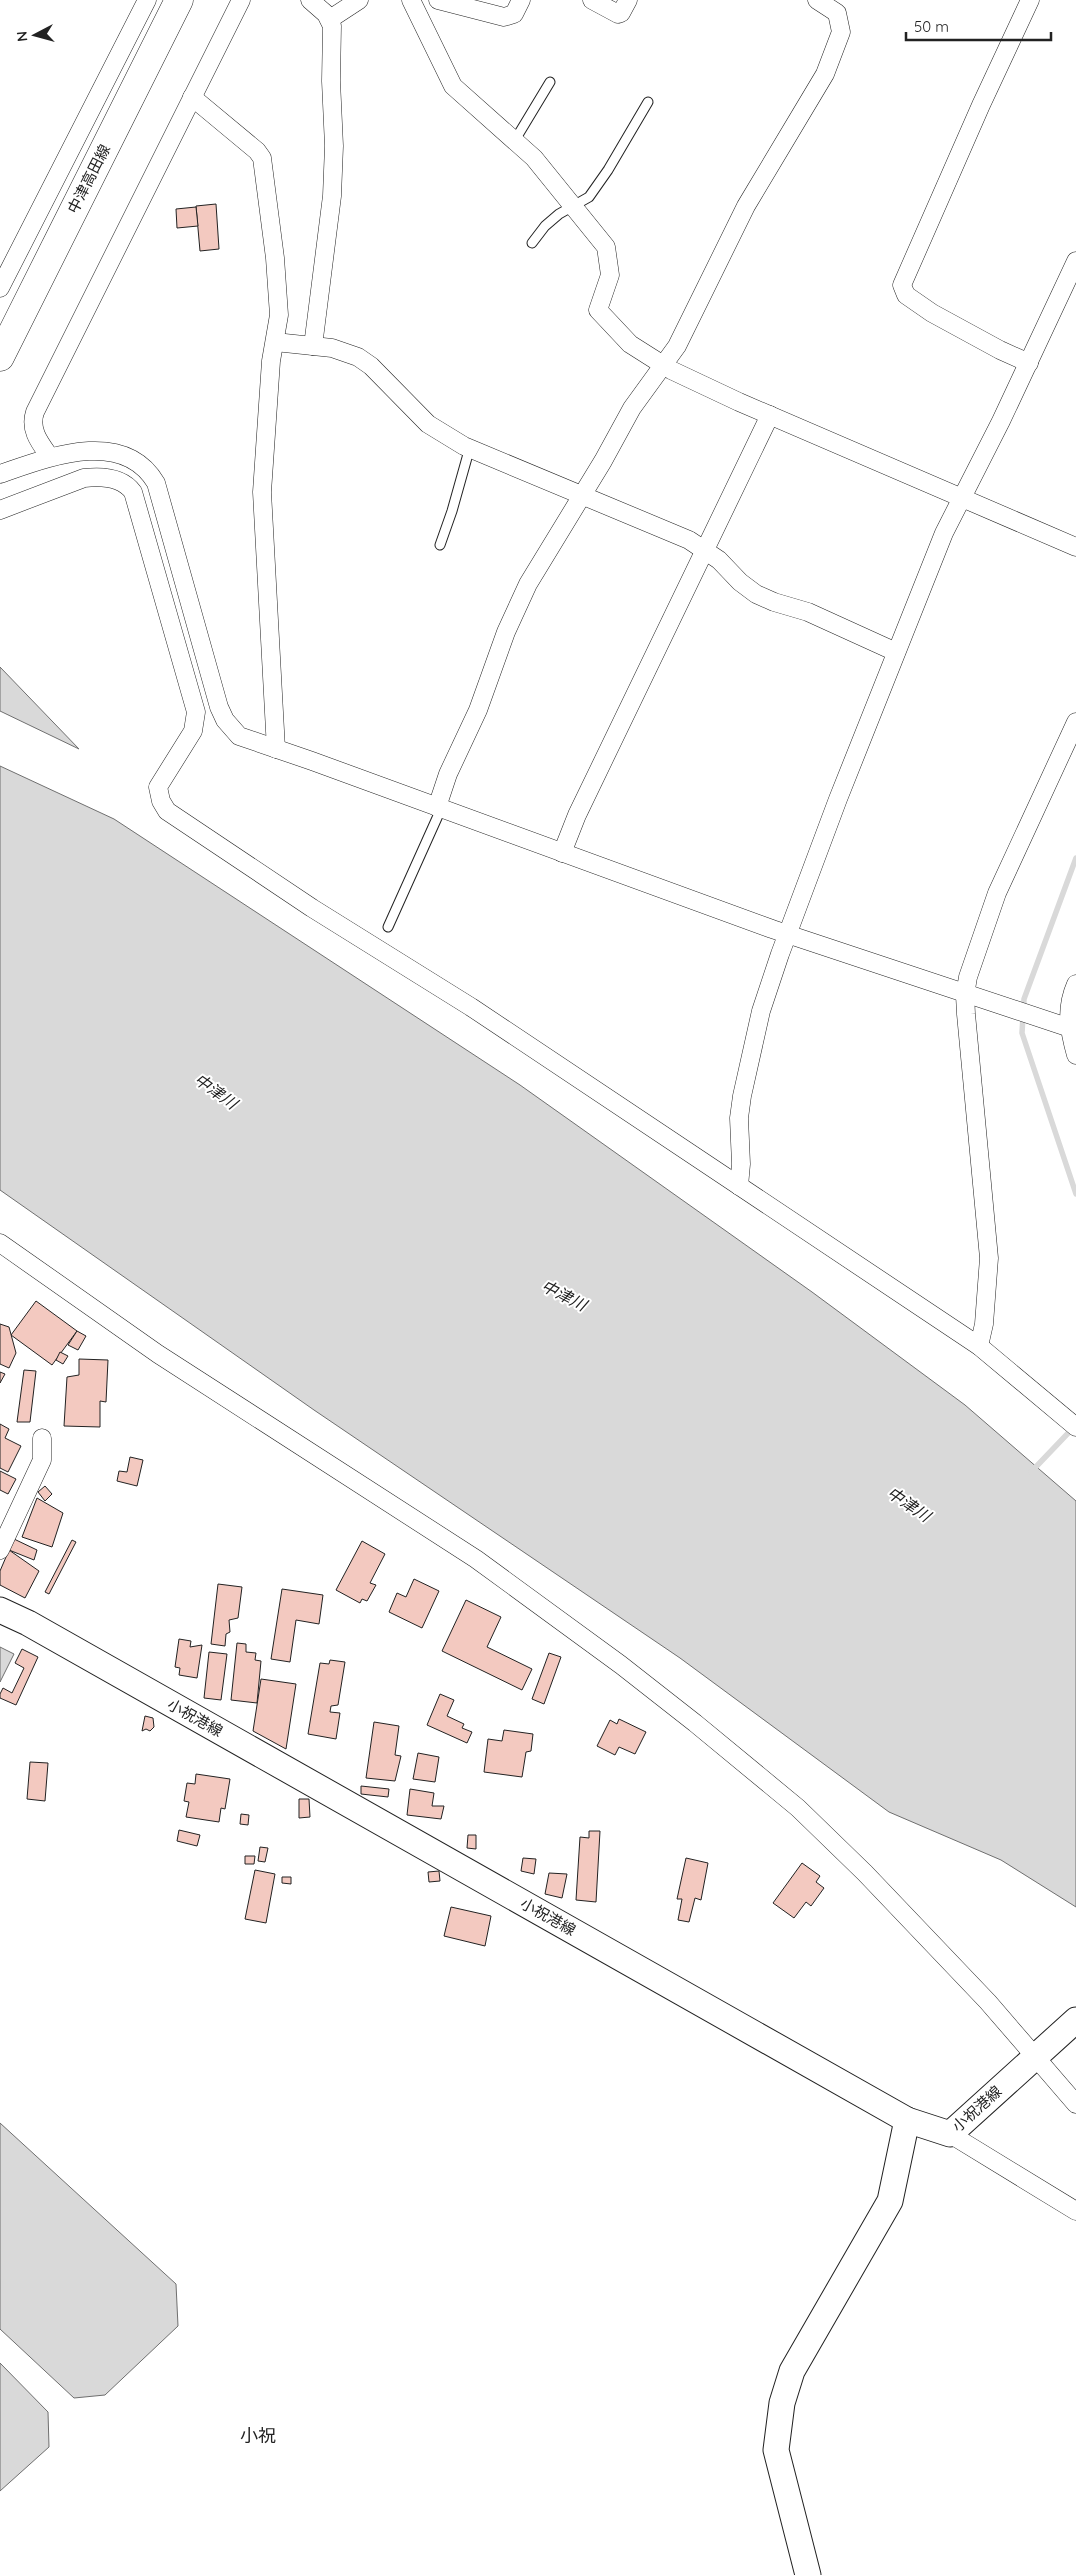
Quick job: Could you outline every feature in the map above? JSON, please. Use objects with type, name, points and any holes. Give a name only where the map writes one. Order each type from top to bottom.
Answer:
[{"type":"main road","name":"中津高田線","points":[[0,357],[179,0]]},
{"type":"main road","name":"小祝港線","points":[[0,1610],[37,1628],[907,2120],[950,2134],[1076,2020]]},
{"type":"main road","points":[[808,2575],[776,2450],[782,2403],[792,2372],[890,2201],[907,2120]]},
{"type":"street","points":[[0,288],[146,0]]},
{"type":"street","points":[[50,457],[34,432],[33,420],[35,412],[241,0]]},
{"type":"street","points":[[310,0],[330,19],[334,164],[313,346]]},
{"type":"street","points":[[330,19],[359,0]]},
{"type":"street","points":[[411,0],[453,86],[515,140],[545,170],[600,238],[609,256],[610,275],[598,310],[630,344],[664,366],[770,415],[1076,548]]},
{"type":"street","points":[[438,0],[504,17],[514,14],[521,0]]},
{"type":"street","points":[[592,0],[618,14],[621,13],[628,0]]},
{"type":"street","points":[[439,808],[454,759],[490,682],[514,612],[541,560],[582,496],[632,408],[664,366],[692,318],[746,206],[825,74],[842,29],[837,13],[817,0]]},
{"type":"street","points":[[1028,363],[932,313],[906,295],[902,285],[985,96],[1030,0]]},
{"type":"street","points":[[192,97],[257,151],[262,158],[276,258],[278,324],[271,361],[262,492],[276,749]]},
{"type":"street","points":[[739,1186],[741,1164],[739,1118],[742,1096],[761,1011],[787,934],[838,799],[944,533],[963,498],[1076,261]]},
{"type":"street","points":[[275,342],[342,350],[358,357],[371,366],[428,424],[470,447],[688,540],[705,550],[756,594],[774,602],[808,612],[896,652]]},
{"type":"street","points":[[562,853],[577,815],[770,415]]},
{"type":"street","points":[[0,474],[50,457],[91,451],[114,452],[134,461],[152,475],[156,482],[225,720],[232,731],[245,740],[276,749],[787,934],[1073,1028]]},
{"type":"street","points":[[0,510],[72,481],[89,477],[113,479],[129,486],[133,492],[196,712],[193,731],[158,787],[161,801],[167,811],[312,908],[471,1007],[979,1346],[1076,1427]]},
{"type":"street","points":[[979,1346],[984,1324],[989,1258],[966,1014],[966,992],[997,893],[1076,722]]},
{"type":"street","points":[[1076,984],[1070,998],[1068,1011],[1073,1028],[1076,1055]]},
{"type":"street","points":[[0,1243],[158,1354],[476,1559],[621,1665],[680,1711],[798,1808],[852,1859],[982,1996],[1040,2052],[1076,2104]]},
{"type":"street","points":[[0,1550],[42,1460],[42,1438]]},
{"type":"street","points":[[950,2134],[1076,2211]]},
{"type":"lane","points":[[515,140],[550,82]]},
{"type":"lane","points":[[532,243],[552,220],[589,197],[648,102]]},
{"type":"lane","points":[[440,545],[470,447]]},
{"type":"lane","points":[[388,927],[439,808]]},
{"type":"water","points":[[0,667],[79,749],[0,711]]},
{"type":"water","name":"中津川","points":[[0,766],[114,819],[520,1085],[812,1292],[965,1405],[1076,1501],[1076,1907],[1001,1860],[889,1812],[680,1658],[314,1410],[0,1190]]},
{"type":"water","points":[[0,1647],[14,1654],[0,1682]]},
{"type":"water","points":[[0,2123],[176,2284],[178,2326],[105,2395],[74,2398],[0,2329]]},
{"type":"water","points":[[0,2363],[48,2412],[49,2447],[0,2491]]},
{"type":"building","points":[[216,204],[219,249],[200,251],[196,206]]},
{"type":"building","points":[[196,207],[198,226],[177,228],[176,209]]},
{"type":"building","points":[[36,1301],[77,1331],[52,1365],[11,1335]]},
{"type":"building","points":[[0,1324],[9,1327],[16,1353],[9,1368],[0,1364]]},
{"type":"building","points":[[77,1331],[86,1336],[78,1350],[68,1345]]},
{"type":"building","points":[[60,1352],[68,1356],[63,1364],[56,1360]]},
{"type":"building","points":[[79,1359],[108,1360],[106,1402],[100,1401],[100,1427],[64,1426],[67,1377],[79,1375]]},
{"type":"building","points":[[24,1370],[36,1371],[30,1422],[17,1422]]},
{"type":"building","points":[[0,1372],[5,1374],[0,1383]]},
{"type":"building","points":[[0,1424],[9,1429],[5,1438],[21,1446],[8,1472],[0,1468]]},
{"type":"building","points":[[130,1457],[143,1460],[137,1486],[117,1481],[119,1471],[127,1472]]},
{"type":"building","points":[[0,1471],[16,1479],[8,1494],[0,1490]]},
{"type":"building","points":[[45,1486],[52,1494],[45,1501],[38,1492]]},
{"type":"building","points":[[37,1498],[63,1513],[52,1547],[22,1537]]},
{"type":"building","points":[[14,1539],[37,1550],[34,1560],[9,1550]]},
{"type":"building","points":[[72,1540],[76,1542],[49,1594],[45,1592]]},
{"type":"building","points":[[362,1541],[385,1554],[370,1583],[376,1585],[367,1601],[362,1599],[360,1603],[336,1590]]},
{"type":"building","points":[[9,1550],[39,1571],[25,1598],[0,1585],[0,1571]]},
{"type":"building","points":[[414,1579],[439,1591],[422,1628],[389,1612],[397,1593],[406,1597]]},
{"type":"building","points":[[218,1584],[242,1587],[238,1618],[229,1620],[230,1632],[226,1634],[225,1646],[211,1644]]},
{"type":"building","points":[[282,1589],[323,1595],[319,1624],[296,1620],[290,1662],[271,1659]]},
{"type":"building","points":[[466,1600],[501,1617],[487,1647],[532,1669],[522,1690],[442,1651]]},
{"type":"building","points":[[179,1639],[191,1641],[190,1647],[202,1645],[197,1678],[179,1675],[180,1668],[175,1667]]},
{"type":"building","points":[[237,1643],[246,1644],[246,1652],[256,1653],[255,1660],[261,1661],[257,1703],[231,1700]]},
{"type":"building","points":[[22,1649],[38,1657],[16,1705],[0,1698],[0,1694],[3,1688],[12,1693],[24,1668],[15,1663]]},
{"type":"building","points":[[209,1652],[227,1654],[221,1700],[204,1698]]},
{"type":"building","points":[[549,1653],[561,1657],[544,1704],[532,1699]]},
{"type":"building","points":[[330,1660],[345,1662],[338,1705],[331,1706],[330,1712],[340,1713],[336,1739],[308,1734],[320,1663],[329,1664]]},
{"type":"building","points":[[261,1679],[296,1684],[286,1749],[253,1731]]},
{"type":"building","points":[[440,1694],[454,1700],[447,1716],[464,1724],[462,1728],[472,1732],[467,1743],[427,1725]]},
{"type":"building","points":[[145,1716],[153,1718],[154,1727],[150,1731],[146,1729],[142,1731]]},
{"type":"building","points":[[619,1719],[646,1732],[635,1754],[619,1747],[615,1755],[597,1746],[610,1720],[617,1724]]},
{"type":"building","points":[[374,1722],[399,1726],[395,1755],[401,1756],[395,1781],[366,1778]]},
{"type":"building","points":[[504,1730],[533,1734],[531,1751],[526,1752],[522,1777],[484,1772],[488,1739],[502,1741]]},
{"type":"building","points":[[418,1753],[439,1757],[435,1782],[413,1779]]},
{"type":"building","points":[[30,1762],[48,1763],[45,1801],[27,1799]]},
{"type":"building","points":[[196,1774],[230,1779],[225,1809],[221,1808],[219,1822],[186,1817],[189,1802],[184,1801],[187,1783],[195,1784]]},
{"type":"building","points":[[361,1786],[389,1789],[388,1797],[361,1794]]},
{"type":"building","points":[[410,1789],[434,1793],[432,1806],[444,1806],[441,1819],[407,1815]]},
{"type":"building","points":[[299,1799],[309,1799],[310,1817],[299,1818]]},
{"type":"building","points":[[241,1814],[249,1815],[248,1825],[240,1824]]},
{"type":"building","points":[[179,1830],[200,1835],[197,1846],[177,1841]]},
{"type":"building","points":[[589,1831],[600,1831],[596,1902],[576,1900],[580,1837],[589,1838]]},
{"type":"building","points":[[468,1835],[476,1835],[476,1849],[467,1848]]},
{"type":"building","points":[[260,1847],[268,1848],[265,1862],[258,1861]]},
{"type":"building","points":[[245,1856],[255,1856],[254,1864],[245,1864]]},
{"type":"building","points":[[523,1858],[536,1859],[534,1874],[521,1871]]},
{"type":"building","points":[[686,1858],[708,1863],[701,1900],[695,1898],[689,1922],[678,1920],[682,1899],[677,1899]]},
{"type":"building","points":[[802,1863],[820,1876],[816,1882],[824,1888],[811,1906],[806,1902],[794,1918],[773,1903]]},
{"type":"building","points":[[255,1870],[275,1874],[266,1923],[245,1919]]},
{"type":"building","points":[[439,1871],[440,1881],[429,1882],[428,1872]]},
{"type":"building","points":[[549,1873],[567,1874],[562,1898],[545,1894]]},
{"type":"building","points":[[282,1877],[291,1877],[291,1884],[282,1883]]},
{"type":"building","points":[[451,1907],[491,1916],[485,1946],[444,1936]]},
{"type":"waterway","points":[[1076,858],[1024,999],[1022,1033],[1076,1194]]},
{"type":"waterway","points":[[1031,1472],[1073,1428]]},
{"type":"district","name":"小祝","points":[[258,2436]]}]
